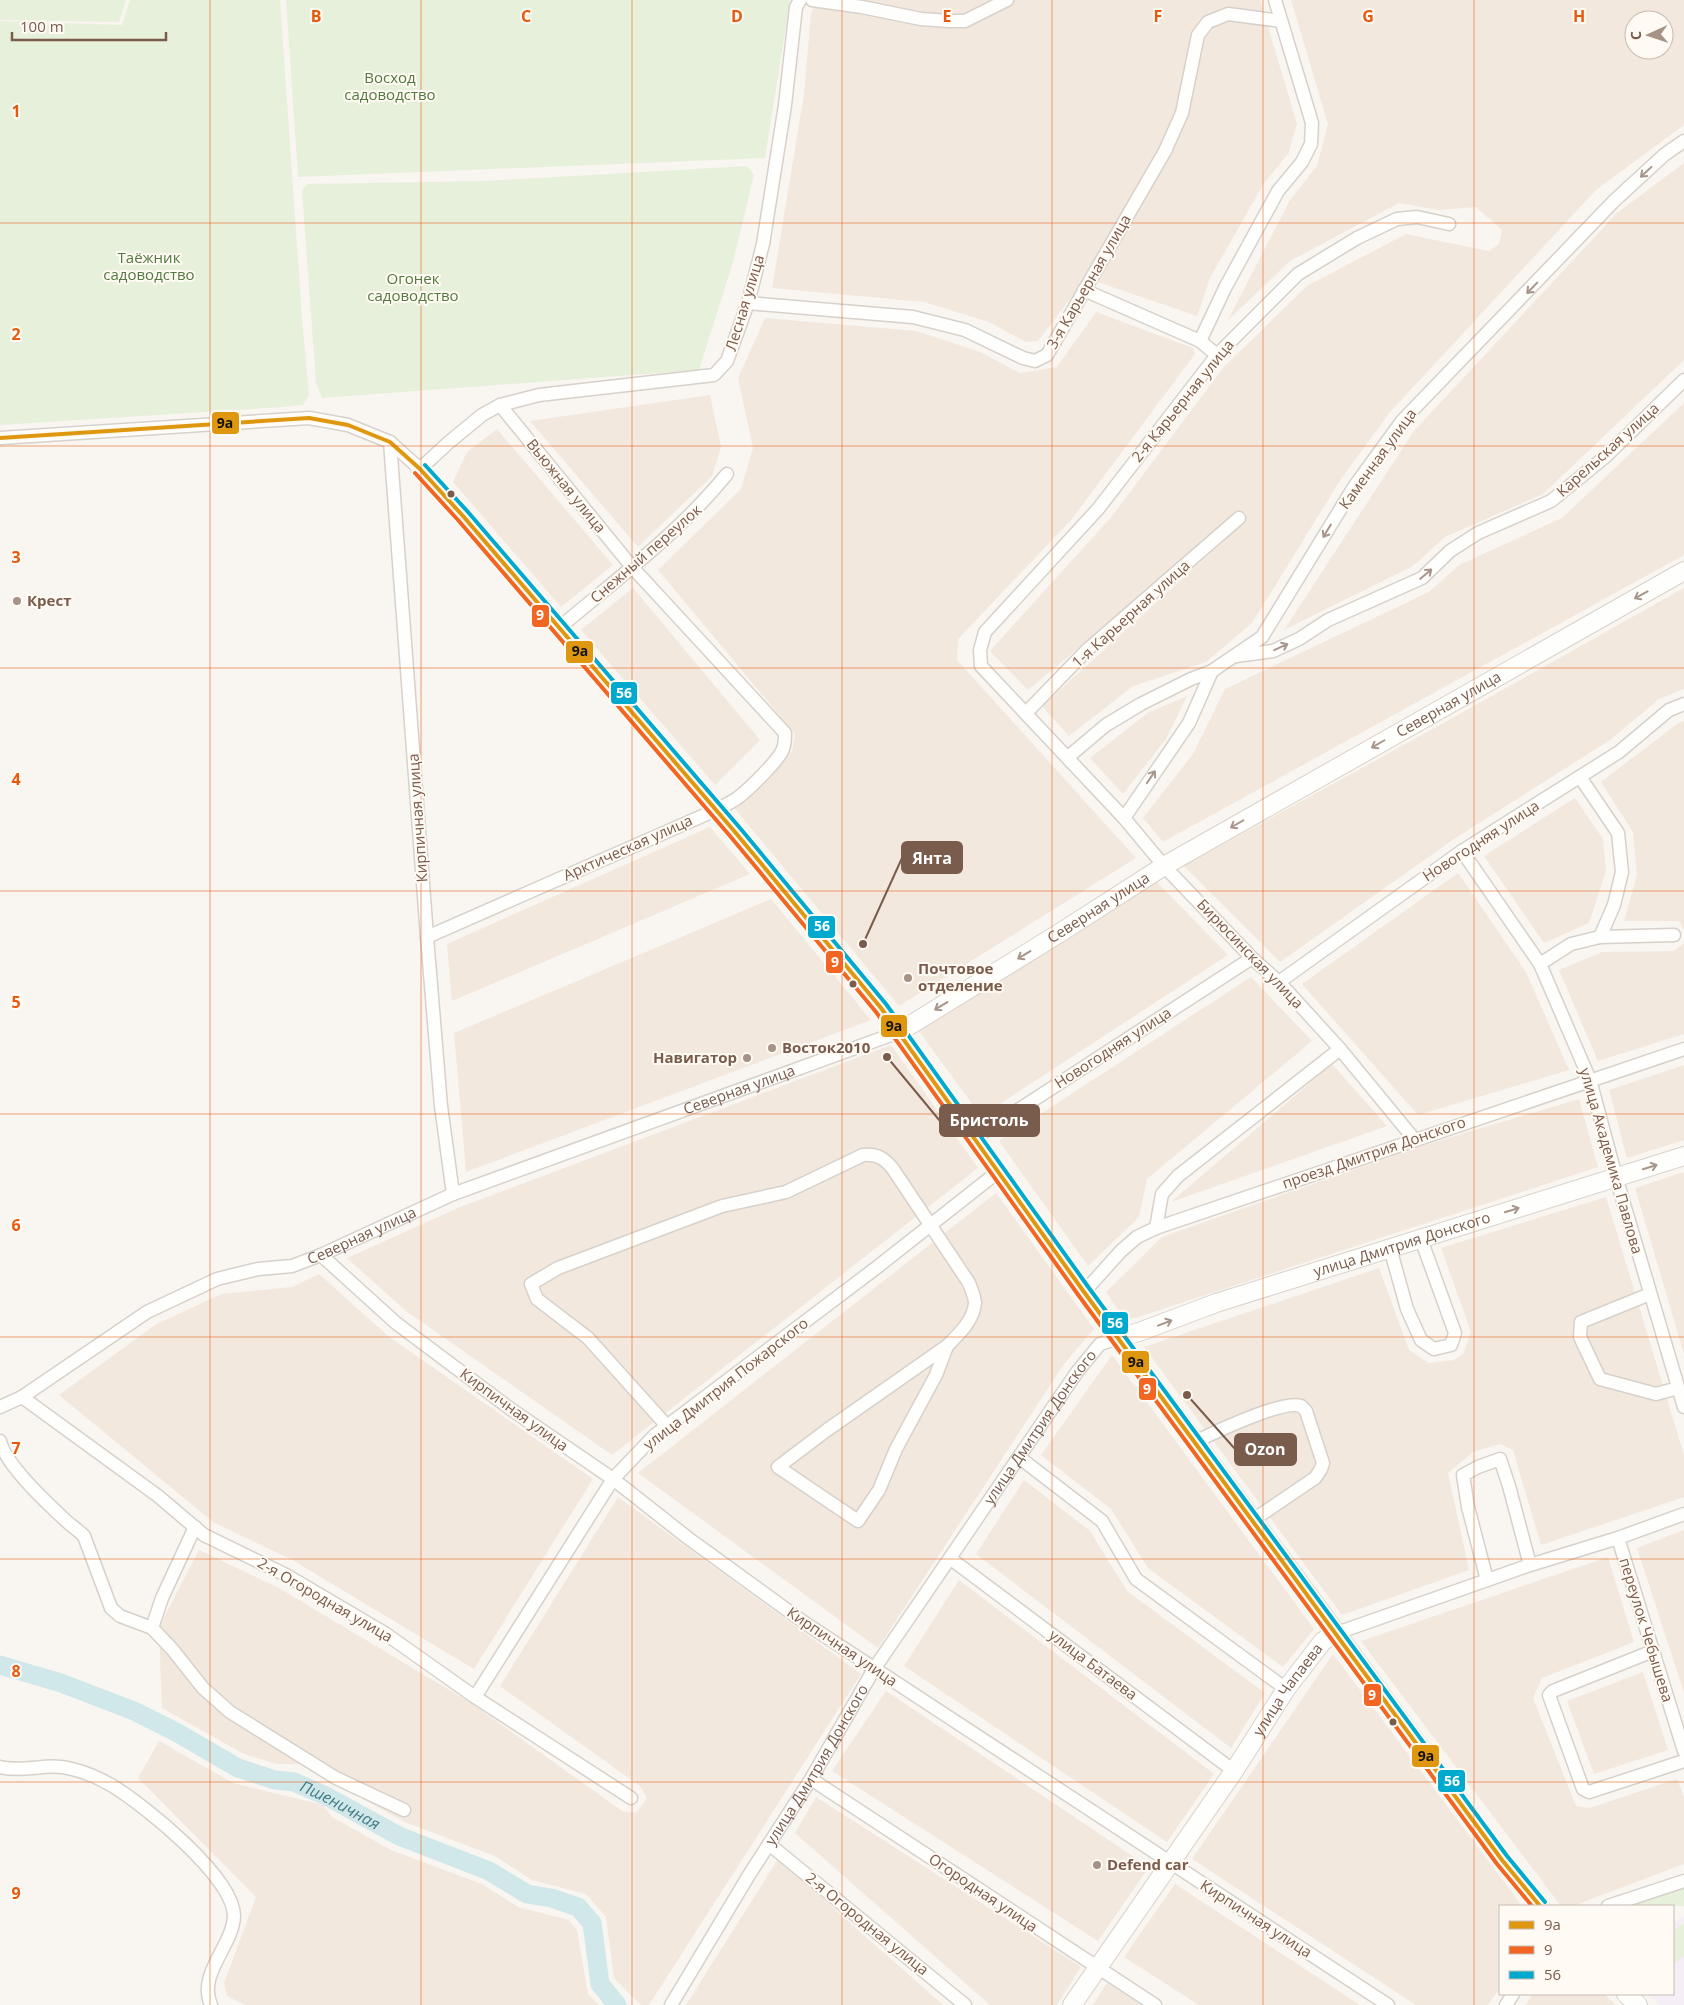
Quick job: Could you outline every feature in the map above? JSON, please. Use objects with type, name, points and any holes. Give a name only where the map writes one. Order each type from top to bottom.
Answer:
[{"type":"main road","points":[[420,469],[716,810],[881,1008],[1084,1292],[1502,1860],[1539,1905]]},
{"type":"main road","name":"Северная улица","points":[[899,1032],[1164,866],[1684,571]]},
{"type":"main road","name":"улица Дмитрия Донского","points":[[1118,1338],[1216,1303],[1684,1156]]},
{"type":"main road","name":"улица Чапаева","points":[[1072,2005],[1234,1771],[1286,1689],[1323,1641],[1336,1633]]},
{"type":"main road","points":[[1627,1995],[1638,2005]]},
{"type":"street","name":"Лесная улица","points":[[420,469],[448,443],[482,416],[500,405],[539,395],[714,375],[727,361],[748,303],[763,244],[785,105],[796,8],[800,0]]},
{"type":"street","points":[[812,0],[862,7],[921,20],[949,21],[965,20],[1007,0]]},
{"type":"street","name":"2-я Карьерная улица","points":[[1200,341],[1225,288],[1278,191],[1302,162],[1311,144],[1312,123],[1275,0]]},
{"type":"street","name":"3-я Карьерная улица","points":[[748,303],[912,317],[964,330],[1023,358],[1034,361],[1047,355],[1165,151],[1182,113],[1198,35],[1208,22],[1228,14],[1281,21]]},
{"type":"street","name":"Каменная улица","points":[[1068,757],[1106,725],[1191,678],[1212,671],[1262,637],[1354,486],[1402,421],[1614,202],[1664,155],[1684,141]]},
{"type":"street","name":"2-я Карьерная улица","points":[[981,666],[980,650],[985,632],[1098,509],[1218,355],[1298,274],[1357,238],[1397,219],[1417,217],[1449,224]]},
{"type":"street","points":[[1084,290],[1200,341],[1218,355]]},
{"type":"street","name":"Карельская улица","points":[[1234,656],[1273,651],[1299,639],[1328,620],[1422,578],[1450,551],[1478,533],[1551,501],[1605,457],[1684,380]]},
{"type":"street","name":"Вьюжная улица","points":[[500,405],[632,567]]},
{"type":"street","points":[[0,438],[309,418],[348,425],[390,442],[420,469]]},
{"type":"street","name":"Кирпичная улица","points":[[390,442],[441,1106],[453,1194]]},
{"type":"street","name":"Снежный переулок","points":[[559,628],[662,543],[703,504],[727,474]]},
{"type":"street","name":"1-я Карьерная улица","points":[[1026,713],[1087,650],[1239,518]]},
{"type":"street","name":"Арктическая улица","points":[[427,936],[716,810],[738,797],[783,750],[785,733],[647,580],[632,567]]},
{"type":"street","name":"Бирюсинская улица","points":[[981,666],[1124,818],[1164,866],[1252,958],[1279,982],[1340,1049],[1414,1139]]},
{"type":"street","points":[[1124,818],[1189,723],[1212,671]]},
{"type":"street","name":"Новогодняя улица","points":[[1279,982],[1462,851],[1619,752],[1669,710],[1684,704]]},
{"type":"street","points":[[1580,777],[1618,834],[1622,872],[1614,905],[1600,937]]},
{"type":"street","name":"улица Академика Павлова","points":[[1462,851],[1540,964],[1590,1080],[1616,1177],[1684,1407]]},
{"type":"street","points":[[1540,964],[1571,944],[1600,937],[1674,935]]},
{"type":"street","name":"Новогодняя улица","points":[[975,1138],[1252,958]]},
{"type":"street","name":"Северная улица","points":[[0,1408],[22,1397],[147,1312],[217,1279],[258,1269],[292,1266],[321,1255],[453,1194],[899,1032]]},
{"type":"street","points":[[1156,1228],[1162,1194],[1178,1176],[1340,1049]]},
{"type":"street","name":"проезд Дмитрия Донского","points":[[1084,1292],[1121,1251],[1137,1237],[1156,1228],[1684,1049]]},
{"type":"street","points":[[667,1426],[588,1338],[537,1299],[531,1284],[558,1268],[722,1206],[786,1192],[863,1154],[873,1154],[883,1158],[893,1169],[969,1284],[975,1302],[972,1313],[961,1333],[947,1346],[827,1430],[778,1467],[858,1521],[879,1490],[896,1449],[936,1376],[947,1346]]},
{"type":"street","name":"улица Дмитрия Пожарского","points":[[475,1697],[613,1479],[655,1435],[876,1268],[999,1171]]},
{"type":"street","points":[[1390,1248],[1407,1309],[1421,1340],[1434,1349],[1451,1345],[1456,1333],[1421,1238]]},
{"type":"street","name":"Кирпичная улица","points":[[321,1255],[396,1324],[512,1410],[613,1479],[688,1538],[804,1623],[1388,2005]]},
{"type":"street","points":[[1650,1294],[1581,1322],[1580,1337],[1600,1379],[1656,1394],[1678,1388]]},
{"type":"street","name":"улица Дмитрия Донского","points":[[671,2005],[748,1875],[811,1779],[874,1669],[1077,1372],[1100,1344],[1118,1338]]},
{"type":"street","name":"2-я Огородная улица","points":[[22,1397],[158,1496],[204,1535],[286,1575],[386,1634],[475,1697],[631,1798]]},
{"type":"street","points":[[1195,1442],[1256,1414],[1294,1405],[1301,1406],[1306,1411],[1323,1463],[1322,1469],[1315,1478],[1253,1520]]},
{"type":"street","points":[[0,1441],[11,1464],[65,1520],[84,1536],[111,1608],[120,1616],[152,1628],[204,1688],[230,1712],[336,1778],[404,1810]]},
{"type":"street","points":[[1020,1458],[1102,1521],[1136,1579],[1286,1689]]},
{"type":"street","points":[[1487,1580],[1468,1507],[1463,1475],[1500,1459],[1530,1565]]},
{"type":"street","name":"улица Чапаева","points":[[1336,1633],[1530,1565],[1618,1538],[1684,1514]]},
{"type":"street","points":[[152,1628],[162,1598],[194,1527]]},
{"type":"street","name":"переулок Чебышева","points":[[1618,1538],[1684,1751]]},
{"type":"street","name":"улица Батаева","points":[[951,1559],[1234,1771]]},
{"type":"street","points":[[1653,1652],[1553,1691],[1549,1694],[1550,1698],[1583,1788],[1586,1791],[1589,1792],[1684,1761]]},
{"type":"street","points":[[0,1767],[58,1766],[90,1775],[112,1786],[154,1817],[201,1860],[223,1888],[231,1902],[234,1913],[233,1928],[208,1981],[208,1998],[211,2005]]},
{"type":"street","name":"Огородная улица","points":[[811,1779],[1155,2005]]},
{"type":"street","name":"2-я Огородная улица","points":[[769,1844],[965,2005]]},
{"type":"street","points":[[1611,1905],[1684,1881]]},
{"type":"shaded area","points":[[818,0],[1260,0],[1297,124],[1288,154],[1264,183],[1210,278],[1197,316],[1086,278],[1038,341],[1026,342],[989,322],[924,302],[772,288],[804,94],[811,13]]},
{"type":"shaded area","points":[[1291,0],[1684,0],[1684,125],[1596,190],[1390,412],[1341,479],[1252,623],[1206,662],[1133,686],[1069,736],[1042,706],[1244,523],[1246,513],[1241,512],[1028,690],[990,651],[1113,515],[1223,368],[1307,286],[1406,234],[1489,251],[1499,244],[1502,230],[1476,207],[1439,210],[1399,203],[1290,261],[1228,320],[1290,200],[1317,166],[1328,124]]},
{"type":"shaded area","points":[[1684,163],[1684,360],[1543,494],[1445,537],[1413,566],[1284,630],[1414,431],[1617,213]]},
{"type":"shaded area","points":[[1096,312],[1193,348],[1195,354],[1071,520],[958,639],[957,660],[1136,858],[899,1006],[735,809],[792,751],[795,734],[658,570],[741,489],[753,448],[738,378],[765,318],[916,331],[978,351],[1020,373],[1057,367]]},
{"type":"shaded area","points":[[710,395],[721,447],[712,476],[638,547],[530,421]]},
{"type":"shaded area","points":[[1684,403],[1684,555],[1163,842],[1143,818],[1193,754],[1225,689],[1429,592],[1459,565],[1562,518]]},
{"type":"shaded area","points":[[497,429],[613,565],[561,607],[453,482],[467,452]]},
{"type":"shaded area","points":[[633,588],[760,740],[715,785],[581,630]]},
{"type":"shaded area","points":[[1684,588],[1684,689],[1659,699],[1610,740],[1454,839],[1280,962],[1184,866],[1447,721]]},
{"type":"shaded area","points":[[1187,696],[1166,739],[1123,794],[1090,758],[1149,712]]},
{"type":"shaded area","points":[[1684,721],[1684,930],[1679,921],[1624,921],[1637,875],[1633,832],[1601,782],[1677,724]]},
{"type":"shaded area","points":[[1575,798],[1603,839],[1606,871],[1589,923],[1544,943],[1484,856]]},
{"type":"shaded area","points":[[710,827],[750,874],[452,1001],[447,944]]},
{"type":"shaded area","points":[[1458,873],[1526,972],[1569,1070],[1418,1115],[1302,984]]},
{"type":"shaded area","points":[[1157,882],[1228,955],[981,1116],[918,1030]]},
{"type":"shaded area","points":[[771,899],[871,1020],[466,1172],[454,1033]]},
{"type":"shaded area","points":[[1684,943],[1684,1034],[1598,1061],[1559,970],[1602,952],[1674,951]]},
{"type":"shaded area","points":[[1251,977],[1312,1041],[1147,1179],[1139,1217],[1088,1266],[999,1141]]},
{"type":"shaded area","points":[[891,1045],[978,1168],[612,1455],[406,1311],[347,1258],[458,1208]]},
{"type":"shaded area","points":[[1332,1064],[1387,1126],[1171,1202]]},
{"type":"shaded area","points":[[1684,1065],[1684,1140],[1627,1158],[1609,1090]]},
{"type":"shaded area","points":[[1579,1099],[1598,1167],[1135,1318],[1124,1319],[1106,1292],[1162,1237],[1418,1147]]},
{"type":"shaded area","points":[[1684,1172],[1684,1354],[1635,1188]]},
{"type":"shaded area","points":[[996,1193],[1094,1329],[1064,1364],[878,1648],[638,1473]]},
{"type":"shaded area","points":[[1606,1197],[1684,1455],[1684,1497],[1541,1545],[1513,1450],[1500,1444],[1473,1452],[1448,1473],[1469,1570],[1342,1615],[1144,1347],[1379,1268],[1409,1350],[1429,1363],[1454,1360],[1463,1354],[1471,1332],[1441,1248]]},
{"type":"shaded area","points":[[319,1274],[388,1336],[593,1479],[474,1669],[294,1561],[213,1522],[59,1395],[155,1325],[221,1294],[292,1287]]},
{"type":"shaded area","points":[[1112,1355],[1314,1629],[1283,1667],[1148,1568],[1111,1509],[1041,1455]]},
{"type":"shaded area","points":[[1024,1480],[1090,1531],[1127,1591],[1265,1693],[1231,1748],[976,1554]]},
{"type":"shaded area","points":[[618,1497],[861,1674],[649,2005],[641,2005],[614,1978],[606,1917],[586,1894],[532,1880],[495,1856],[405,1822],[352,1793],[341,1779],[302,1764],[277,1764],[244,1754],[162,1708],[159,1627],[199,1550],[279,1588],[471,1703],[622,1811],[636,1813],[647,1798],[640,1786],[500,1686]]},
{"type":"shaded area","points":[[1684,1530],[1684,1693],[1637,1548]]},
{"type":"shaded area","points":[[1608,1557],[1634,1642],[1542,1678],[1533,1698],[1576,1806],[1590,1808],[1677,1779],[1684,1797],[1684,1864],[1576,1905],[1560,1905],[1361,1641]]},
{"type":"shaded area","points":[[959,1580],[1214,1774],[1167,1842],[904,1666]]},
{"type":"shaded area","points":[[1333,1654],[1521,1905],[1499,1905],[1499,1989],[1488,2005],[1416,2005],[1192,1859]]},
{"type":"shaded area","points":[[1643,1672],[1668,1750],[1594,1774],[1567,1701]]},
{"type":"shaded area","points":[[886,1691],[1149,1867],[1098,1941],[832,1771]]},
{"type":"shaded area","points":[[159,1741],[233,1783],[323,1805],[332,1817],[391,1850],[482,1884],[518,1907],[569,1920],[577,1930],[588,1994],[599,2005],[245,2005],[227,1996],[224,1983],[256,1897],[138,1778]]},
{"type":"shaded area","points":[[816,1797],[1081,1967],[1057,2005],[990,2005],[795,1833]]},
{"type":"shaded area","points":[[778,1859],[943,2005],[686,2005]]},
{"type":"shaded area","points":[[1175,1884],[1360,2005],[1199,2005],[1124,1957]]},
{"type":"shaded area","points":[[1684,1916],[1684,2005],[1660,2005],[1650,1995],[1674,1995],[1674,1922]]},
{"type":"shaded area","points":[[1107,1983],[1141,2005],[1093,2005]]},
{"type":"shaded area","points":[[1532,1995],[1605,1995],[1616,2005],[1526,2005]]},
{"type":"green space","points":[[0,0],[126,0],[119,22],[0,20]]},
{"type":"green space","name":"Таёжник садоводство","points":[[130,0],[280,0],[309,395],[303,405],[283,407],[0,425],[0,21],[122,25]]},
{"type":"green space","name":"Восход садоводство","points":[[286,0],[790,0],[765,158],[298,177]]},
{"type":"green space","name":"Огонек садоводство","points":[[747,166],[754,175],[733,262],[699,370],[322,398],[316,383],[302,190],[308,184],[485,181]]},
{"type":"green space","points":[[1684,1889],[1684,1906],[1631,1905]]},
{"type":"green space","points":[[1684,1923],[1684,1956],[1674,1963],[1674,1930]]},
{"type":"waterway","name":"Пшеничная","points":[[0,1665],[61,1683],[134,1711],[176,1732],[238,1768],[275,1780],[294,1782],[326,1796],[399,1836],[489,1871],[527,1894],[551,1898],[578,1907],[592,1923],[600,1984],[617,2005]]},
{"type":"transit line","name":"9а","points":[[0,438],[309,418],[348,425],[390,442],[420,469],[463,516],[735,832],[881,1008],[1084,1292],[1502,1860],[1539,1905]]},
{"type":"transit line","name":"56","points":[[425,465],[468,512],[740,828],[886,1004],[1089,1288],[1507,1856],[1545,1902]]},
{"type":"transit line","name":"9","points":[[415,473],[458,520],[730,836],[876,1012],[1079,1296],[1497,1864],[1531,1905]]},
{"type":"place","name":"Крест","points":[[17,601]]},
{"type":"place","name":"Янта","points":[[863,944]]},
{"type":"place","name":"Почтовое отделение","points":[[908,978]]},
{"type":"place","name":"Восток2010","points":[[772,1048]]},
{"type":"place","name":"Бристоль","points":[[887,1057]]},
{"type":"place","name":"Навигатор","points":[[747,1058]]},
{"type":"place","name":"Ozon","points":[[1187,1395]]},
{"type":"place","name":"Defend car","points":[[1097,1865]]}]
